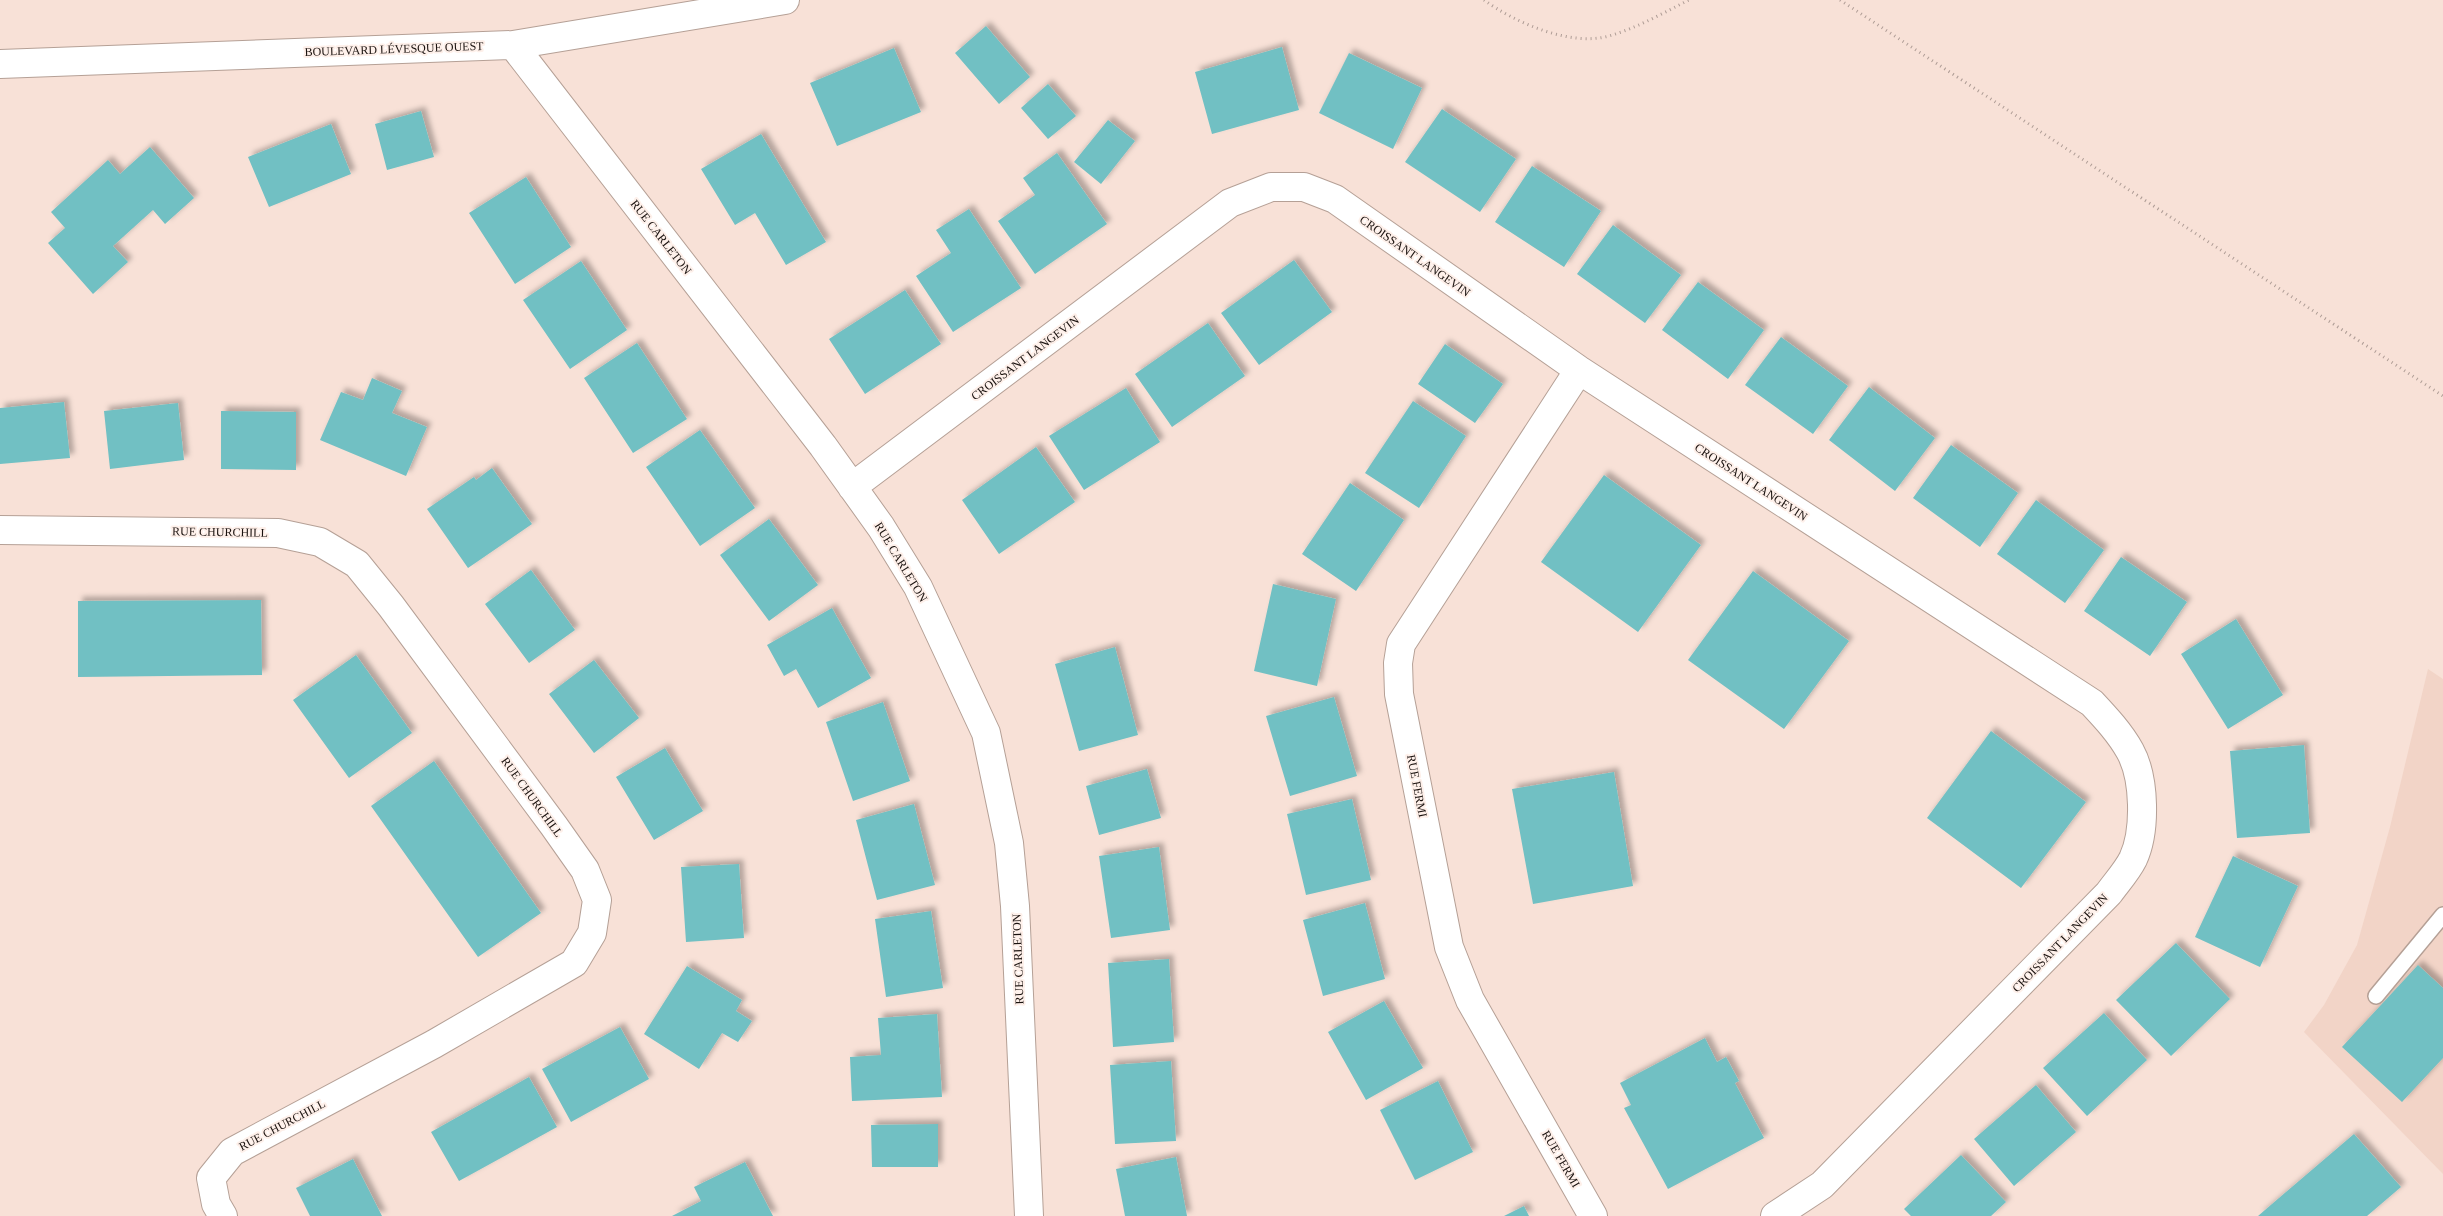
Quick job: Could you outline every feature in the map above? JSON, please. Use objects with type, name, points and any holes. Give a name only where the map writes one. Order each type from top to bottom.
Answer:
[{"type":"street","name":"BOULEVARD LÉVESQUE OUEST","points":[[0,64],[513,45],[785,0]]},
{"type":"street","name":"RUE CARLETON","points":[[513,45],[881,527],[918,587],[986,733],[1009,843],[1015,906],[1029,1216]]},
{"type":"street","name":"CROISSANT LANGEVIN","points":[[852,487],[1230,203],[1271,187],[1304,187],[1335,199],[1579,370],[2092,703],[2114,727],[2131,752],[2142,793],[2141,828],[2133,858],[2109,894],[1822,1185],[1775,1216]]},
{"type":"street","name":"RUE FERMI","points":[[1579,370],[1401,644],[1398,663],[1399,694],[1449,947],[1470,1000],[1593,1216]]},
{"type":"street","name":"RUE CHURCHILL","points":[[0,530],[278,533],[320,542],[357,564],[391,606],[554,826],[585,870],[598,900],[592,933],[574,963],[434,1044],[232,1152],[211,1178],[216,1204],[223,1216]]},
{"type":"lane","points":[[2376,996],[2443,915]]},
{"type":"path","points":[[1484,0],[1502,14],[1530,27],[1555,34],[1592,38],[1606,37],[1620,32],[1689,0]]},
{"type":"path","points":[[1840,0],[2443,396]]},
{"type":"shaded area","points":[[2428,669],[2443,679],[2443,1174],[2304,1032],[2324,1005],[2357,945],[2390,827]]},
{"type":"building","points":[[986,26],[1030,77],[999,104],[955,53]]},
{"type":"building","points":[[1282,47],[1299,110],[1212,134],[1195,72]]},
{"type":"building","points":[[894,48],[921,112],[837,146],[810,83]]},
{"type":"building","points":[[1349,53],[1422,88],[1393,149],[1319,113]]},
{"type":"building","points":[[1048,84],[1076,116],[1048,139],[1021,108]]},
{"type":"building","points":[[1442,109],[1516,159],[1480,212],[1405,162]]},
{"type":"building","points":[[421,111],[434,157],[387,170],[375,124]]},
{"type":"building","points":[[1108,120],[1135,141],[1101,184],[1074,162]]},
{"type":"building","points":[[331,124],[351,174],[269,207],[248,157]]},
{"type":"building","points":[[761,134],[826,242],[786,265],[755,213],[735,225],[701,169]]},
{"type":"building","points":[[150,147],[194,198],[165,224],[153,210],[113,246],[128,262],[93,294],[48,243],[65,228],[51,212],[108,160],[120,174]]},
{"type":"building","points":[[1057,153],[1107,224],[1035,274],[998,221],[1035,195],[1023,178]]},
{"type":"building","points":[[1532,166],[1601,211],[1564,267],[1495,222]]},
{"type":"building","points":[[526,177],[571,247],[515,284],[469,213]]},
{"type":"building","points":[[969,209],[1021,288],[953,332],[916,276],[951,253],[936,230]]},
{"type":"building","points":[[1613,225],[1681,275],[1645,323],[1577,274]]},
{"type":"building","points":[[1294,260],[1332,312],[1259,365],[1221,313]]},
{"type":"building","points":[[581,261],[627,330],[570,369],[523,300]]},
{"type":"building","points":[[1698,282],[1764,330],[1728,379],[1662,330]]},
{"type":"building","points":[[905,290],[941,344],[865,394],[829,339]]},
{"type":"building","points":[[1208,323],[1245,376],[1172,427],[1135,374]]},
{"type":"building","points":[[1781,337],[1848,386],[1813,434],[1745,385]]},
{"type":"building","points":[[637,343],[687,419],[633,453],[584,378]]},
{"type":"building","points":[[1445,344],[1503,384],[1475,423],[1418,384]]},
{"type":"building","points":[[372,378],[402,391],[392,413],[427,427],[406,476],[320,440],[341,392],[363,400]]},
{"type":"building","points":[[1869,387],[1935,438],[1895,491],[1829,440]]},
{"type":"building","points":[[1126,388],[1160,442],[1084,490],[1049,436]]},
{"type":"building","points":[[1413,401],[1466,436],[1419,508],[1365,473]]},
{"type":"building","points":[[64,402],[70,458],[0,464],[0,408]]},
{"type":"building","points":[[178,403],[184,460],[110,469],[104,411]]},
{"type":"building","points":[[221,411],[296,412],[296,470],[221,469]]},
{"type":"building","points":[[700,430],[755,508],[700,546],[646,467]]},
{"type":"building","points":[[1951,445],[2018,493],[1980,547],[1913,498]]},
{"type":"building","points":[[1036,447],[1075,502],[999,554],[962,500]]},
{"type":"building","points":[[492,468],[532,524],[468,568],[427,509],[474,477],[476,480]]},
{"type":"building","points":[[1604,475],[1701,545],[1638,632],[1541,562]]},
{"type":"building","points":[[1350,483],[1404,520],[1356,591],[1302,554]]},
{"type":"building","points":[[2036,500],[2104,550],[2065,603],[1997,554]]},
{"type":"building","points":[[769,519],[818,585],[769,621],[720,555]]},
{"type":"building","points":[[2121,557],[2187,602],[2150,656],[2084,611]]},
{"type":"building","points":[[531,570],[575,630],[529,663],[485,604]]},
{"type":"building","points":[[1753,571],[1849,641],[1784,729],[1688,660]]},
{"type":"building","points":[[1273,584],[1336,599],[1317,686],[1254,671]]},
{"type":"building","points":[[261,600],[262,675],[78,677],[78,601]]},
{"type":"building","points":[[832,608],[871,678],[818,708],[796,669],[784,676],[767,645]]},
{"type":"building","points":[[2236,619],[2283,695],[2228,729],[2181,654]]},
{"type":"building","points":[[1115,647],[1138,735],[1079,751],[1055,664]]},
{"type":"building","points":[[356,655],[412,733],[349,778],[293,700]]},
{"type":"building","points":[[594,660],[639,718],[594,753],[549,694]]},
{"type":"building","points":[[1334,697],[1357,776],[1290,796],[1266,716]]},
{"type":"building","points":[[883,702],[910,781],[853,801],[826,722]]},
{"type":"building","points":[[1991,731],[2086,802],[2021,888],[1927,818]]},
{"type":"building","points":[[2304,745],[2310,833],[2237,838],[2230,751]]},
{"type":"building","points":[[665,748],[703,811],[654,840],[616,777]]},
{"type":"building","points":[[434,761],[541,913],[478,957],[371,806]]},
{"type":"building","points":[[1147,769],[1161,818],[1099,835],[1086,786]]},
{"type":"building","points":[[1614,772],[1633,886],[1533,904],[1512,789]]},
{"type":"building","points":[[1352,799],[1371,880],[1306,895],[1287,814]]},
{"type":"building","points":[[914,804],[935,885],[877,900],[856,820]]},
{"type":"building","points":[[1159,847],[1170,930],[1111,938],[1099,856]]},
{"type":"building","points":[[2233,856],[2298,886],[2260,967],[2195,937]]},
{"type":"building","points":[[739,864],[744,938],[686,942],[681,867]]},
{"type":"building","points":[[1365,903],[1385,979],[1323,996],[1303,920]]},
{"type":"building","points":[[931,911],[943,988],[886,997],[875,919]]},
{"type":"building","points":[[2176,943],[2230,999],[2171,1056],[2116,1000]]},
{"type":"building","points":[[1169,959],[1174,1042],[1113,1047],[1108,963]]},
{"type":"building","points":[[2418,965],[2443,988],[2443,1058],[2402,1102],[2342,1047]]},
{"type":"building","points":[[687,966],[742,1000],[736,1011],[752,1021],[738,1042],[722,1033],[699,1069],[644,1034]]},
{"type":"building","points":[[1384,1001],[1423,1068],[1366,1100],[1328,1032]]},
{"type":"building","points":[[2104,1013],[2147,1060],[2087,1116],[2043,1068]]},
{"type":"building","points":[[937,1014],[942,1097],[852,1101],[850,1057],[881,1055],[878,1018]]},
{"type":"building","points":[[620,1027],[649,1079],[571,1122],[542,1069]]},
{"type":"building","points":[[1705,1038],[1717,1062],[1726,1057],[1739,1081],[1735,1083],[1764,1138],[1668,1189],[1624,1108],[1631,1105],[1620,1083]]},
{"type":"building","points":[[1171,1061],[1176,1141],[1115,1144],[1110,1065]]},
{"type":"building","points":[[529,1077],[557,1127],[459,1181],[431,1132]]},
{"type":"building","points":[[1438,1081],[1473,1152],[1415,1180],[1380,1110]]},
{"type":"building","points":[[2036,1085],[2076,1132],[2014,1186],[1974,1139]]},
{"type":"building","points":[[938,1124],[938,1167],[872,1167],[871,1125]]},
{"type":"building","points":[[2354,1134],[2401,1187],[2367,1216],[2258,1216]]},
{"type":"building","points":[[1961,1155],[2006,1202],[1991,1216],[1911,1216],[1904,1209]]},
{"type":"building","points":[[1176,1157],[1187,1216],[1125,1216],[1116,1169]]},
{"type":"building","points":[[353,1159],[382,1216],[310,1216],[296,1188]]},
{"type":"building","points":[[745,1162],[773,1216],[672,1216],[701,1201],[694,1187]]},
{"type":"building","points":[[1524,1206],[1529,1216],[1504,1216]]}]
